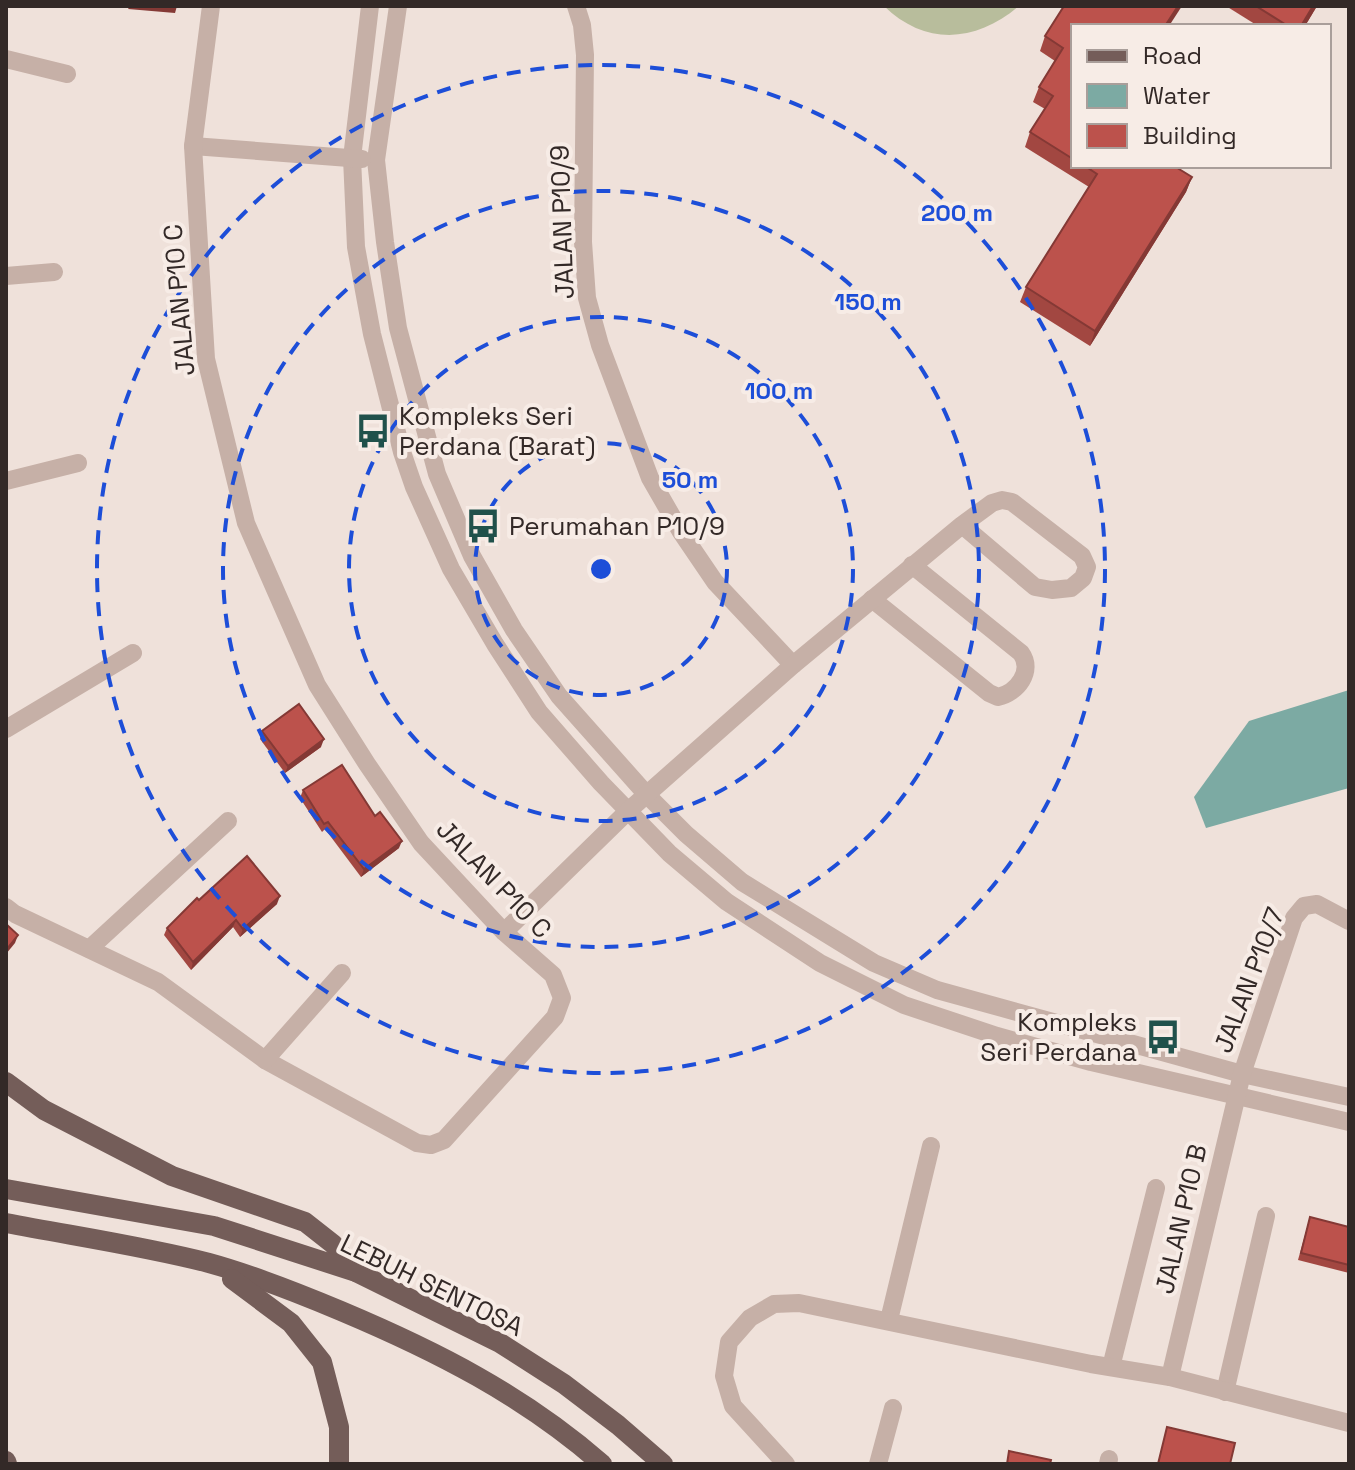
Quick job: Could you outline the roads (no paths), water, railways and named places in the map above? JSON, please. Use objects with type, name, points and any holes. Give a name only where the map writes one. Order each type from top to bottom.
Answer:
[{"type":"main road","points":[[6,1082],[44,1110],[172,1176],[305,1222],[333,1244],[356,1272]]},
{"type":"main road","name":"LEBUH SENTOSA","points":[[6,1189],[214,1226],[356,1272],[500,1343],[564,1384],[663,1464]]},
{"type":"main road","points":[[6,1223],[210,1264],[309,1298],[413,1341],[480,1376],[540,1416],[602,1464]]},
{"type":"main road","points":[[210,1264],[291,1323],[322,1362],[339,1427],[339,1464]]},
{"type":"street","name":"JALAN P10 C","points":[[6,907],[158,982],[265,1060],[417,1143],[431,1145],[444,1140],[555,1017],[562,998],[553,975],[504,932],[421,843],[367,764],[317,685],[246,523],[206,359],[193,146],[211,6]]},
{"type":"street","points":[[370,6],[352,158],[356,247],[372,334],[414,487],[451,569],[539,712],[669,853],[727,902],[820,963],[904,1005],[997,1036],[1236,1098],[1349,1122]]},
{"type":"street","points":[[398,6],[376,160],[398,328],[437,474],[466,542],[514,630],[559,696],[647,795],[686,834],[742,882],[874,963],[937,990],[1242,1074],[1349,1097]]},
{"type":"street","name":"JALAN P10/9","points":[[576,6],[582,25],[585,55],[583,242],[587,298],[600,345],[650,478],[681,532],[715,582],[793,665]]},
{"type":"street","points":[[6,59],[67,74]]},
{"type":"street","points":[[193,146],[376,160]]},
{"type":"street","points":[[6,276],[54,272]]},
{"type":"street","points":[[6,481],[78,463]]},
{"type":"street","points":[[504,932],[628,811],[793,665],[912,565],[962,525],[992,503],[1002,500],[1012,502],[1082,556],[1087,567],[1083,578],[1071,588],[1052,590],[1035,587],[962,525]]},
{"type":"street","points":[[872,599],[989,693],[998,697],[1007,695],[1027,672],[1028,662],[1021,653],[912,565]]},
{"type":"street","points":[[6,729],[133,653]]},
{"type":"street","points":[[89,949],[228,821]]},
{"type":"street","name":"JALAN P10/7","points":[[1242,1074],[1299,911],[1304,906],[1317,904],[1349,921]]},
{"type":"street","points":[[265,1060],[342,973]]},
{"type":"street","name":"JALAN P10 B","points":[[1170,1377],[1242,1074]]},
{"type":"street","points":[[889,1320],[931,1146]]},
{"type":"street","points":[[1111,1367],[1156,1188]]},
{"type":"street","points":[[1225,1392],[1266,1216]]},
{"type":"street","points":[[786,1464],[733,1406],[724,1376],[729,1342],[750,1318],[774,1304],[799,1303],[1170,1377],[1349,1423]]},
{"type":"street","points":[[878,1464],[893,1408]]},
{"type":"water","points":[[1349,690],[1349,788],[1206,828],[1194,797],[1249,721]]},
{"type":"place","name":"Kompleks Seri Perdana (Barat)","points":[[373,431]]},
{"type":"place","name":"Perumahan P10/9","points":[[483,526]]},
{"type":"place","name":"Kompleks Seri Perdana","points":[[1163,1037]]}]
